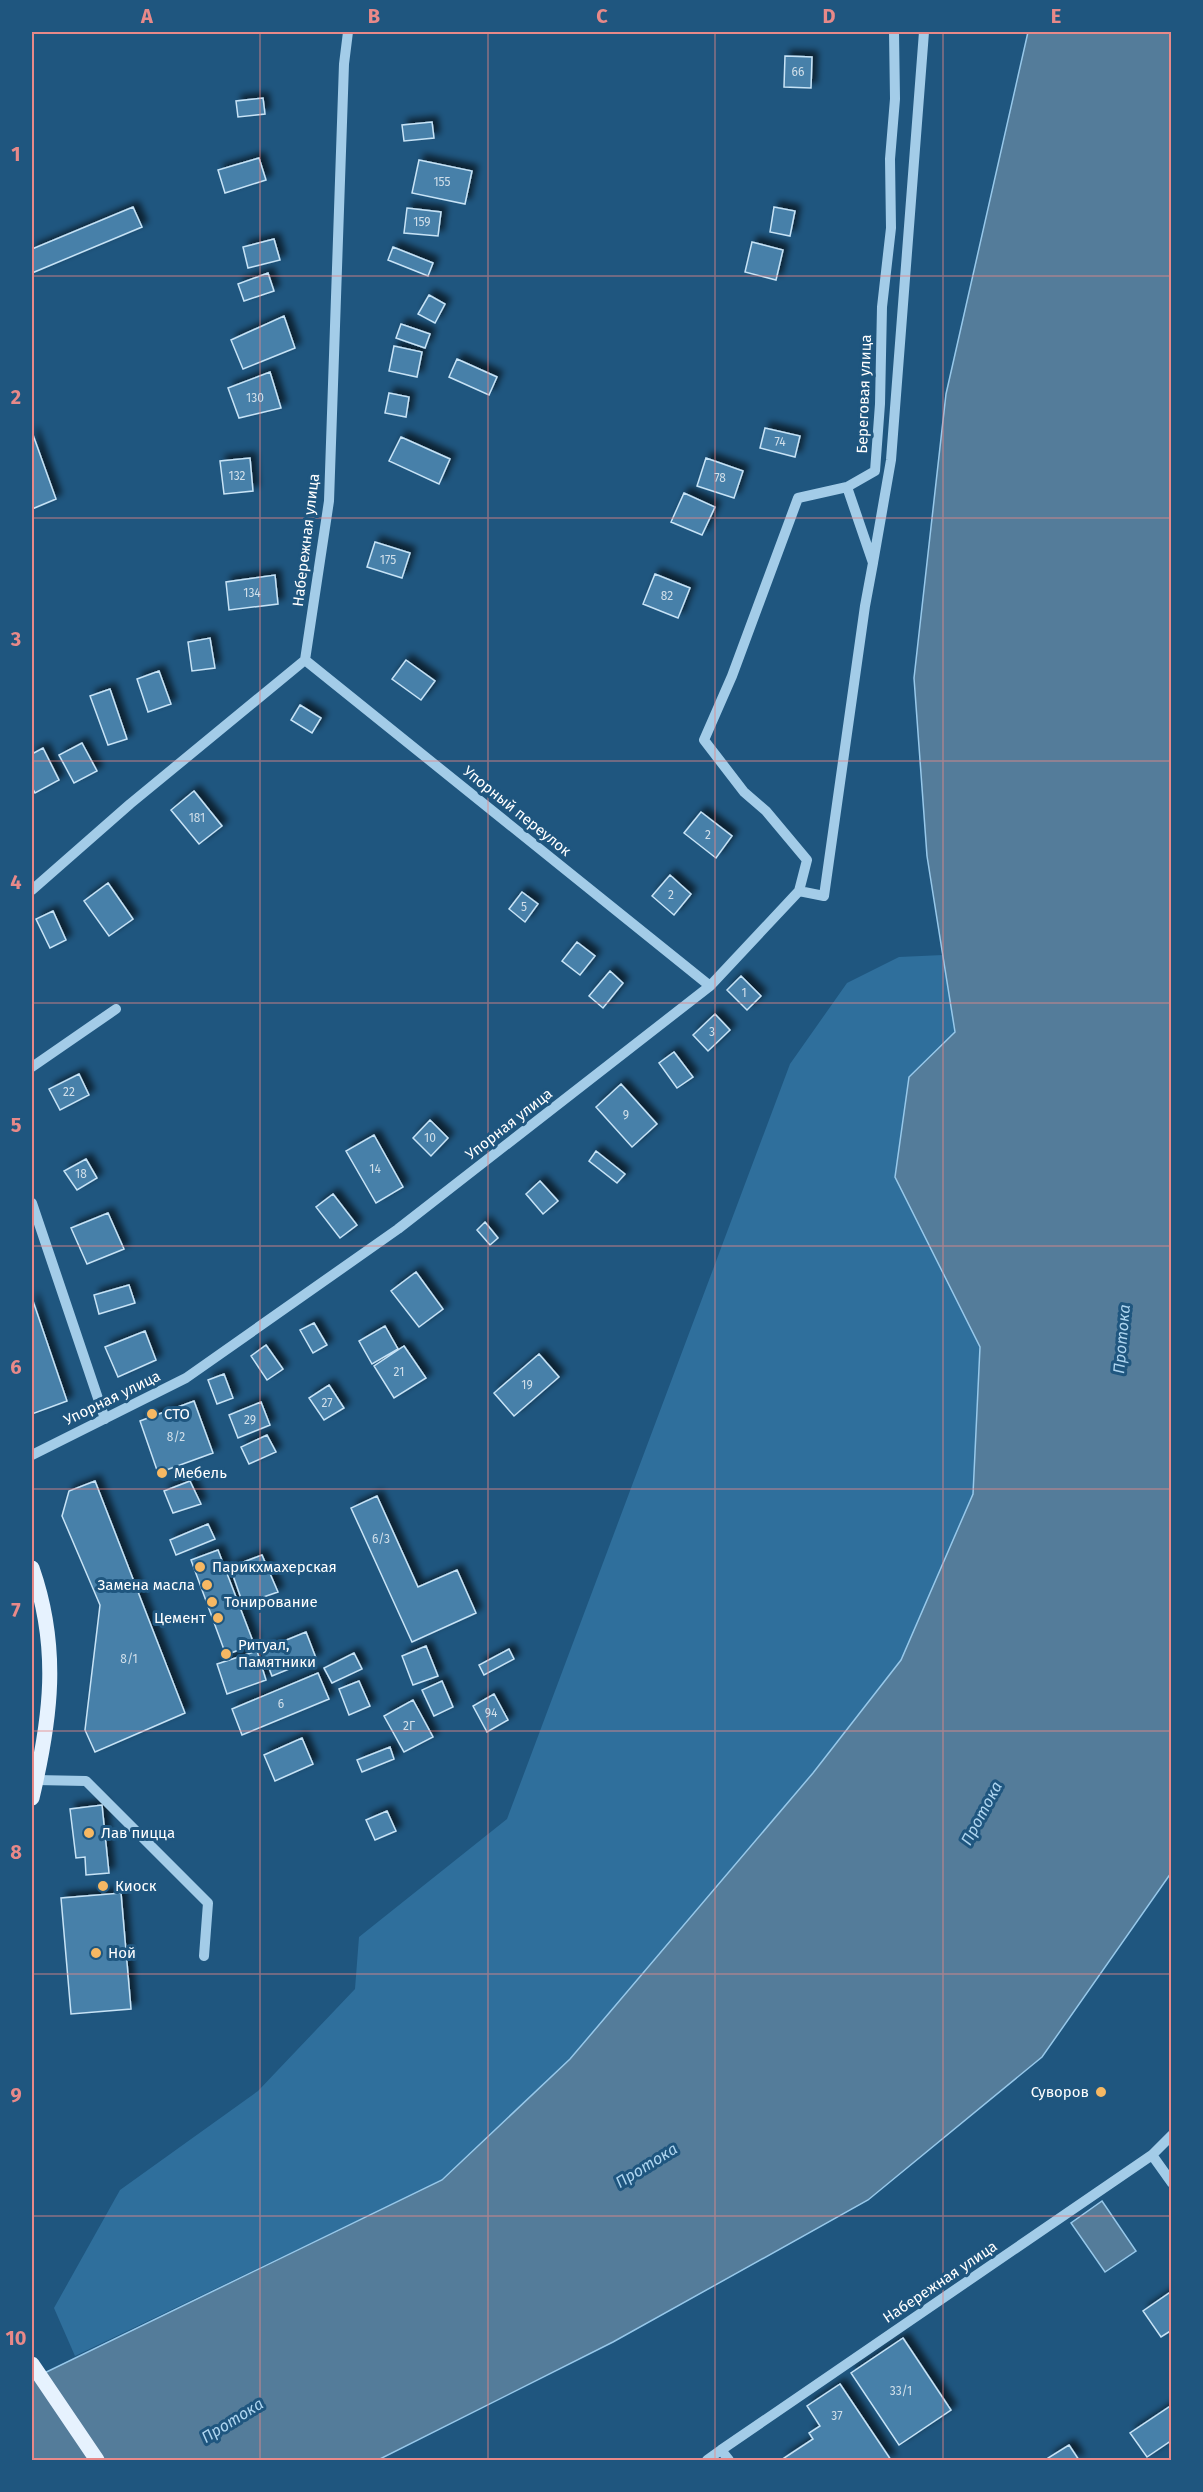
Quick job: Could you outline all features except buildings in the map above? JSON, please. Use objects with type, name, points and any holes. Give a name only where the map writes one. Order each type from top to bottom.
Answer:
[{"type":"main road","points":[[32,1568],[39,1589],[49,1638],[51,1677],[32,1798]]},
{"type":"main road","points":[[32,2364],[98,2460]]},
{"type":"street","name":"Набережная улица","points":[[305,660],[329,501],[344,64],[348,32]]},
{"type":"street","name":"Береговая улица","points":[[712,722],[732,676],[798,498],[847,487],[875,471],[880,404],[882,307],[891,228],[890,159],[895,99],[894,32]]},
{"type":"street","points":[[799,891],[824,896],[864,606],[891,460],[924,32]]},
{"type":"street","points":[[847,487],[873,563]]},
{"type":"street","points":[[32,890],[130,804],[305,660]]},
{"type":"street","name":"Упорный переулок","points":[[305,660],[710,986]]},
{"type":"street","name":"Упорная улица","points":[[32,1455],[186,1378],[398,1229],[710,986],[799,891],[807,860],[766,811],[744,792],[704,740],[712,722]]},
{"type":"street","points":[[32,1067],[116,1009]]},
{"type":"street","points":[[32,1203],[105,1419]]},
{"type":"street","points":[[36,1780],[86,1781],[208,1904],[204,1956]]},
{"type":"street","name":"Набережная улица","points":[[707,2460],[1152,2155],[1172,2135]]},
{"type":"street","points":[[1152,2155],[1172,2183]]},
{"type":"street","points":[[721,2450],[729,2460]]},
{"type":"shaded area","points":[[943,955],[955,1033],[922,1065],[895,1177],[980,1347],[973,1494],[901,1660],[813,1773],[570,2059],[442,2180],[75,2356],[54,2308],[120,2190],[258,2091],[355,1989],[359,1937],[507,1819],[790,1064],[847,983],[899,957]]},
{"type":"water","name":"Протока","points":[[1028,32],[1171,32],[1171,1873],[1042,2057],[868,2200],[613,2342],[378,2460],[32,2460],[32,2379],[442,2180],[570,2059],[813,1773],[901,1660],[973,1494],[980,1347],[895,1177],[909,1077],[955,1032],[927,856],[914,678],[946,394]]},
{"type":"water","points":[[1102,2201],[1136,2251],[1105,2272],[1071,2223]]},
{"type":"place","name":"СТО","points":[[152,1414]]},
{"type":"place","name":"Мебель","points":[[162,1473]]},
{"type":"place","name":"Парикхмахерская","points":[[200,1567]]},
{"type":"place","name":"Замена масла","points":[[207,1585]]},
{"type":"place","name":"Тонирование","points":[[212,1602]]},
{"type":"place","name":"Цемент","points":[[218,1618]]},
{"type":"place","name":"Ритуал, Памятники","points":[[226,1654]]},
{"type":"place","name":"Лав пицца","points":[[89,1833]]},
{"type":"place","name":"Киоск","points":[[103,1886]]},
{"type":"place","name":"Ной","points":[[96,1953]]},
{"type":"place","name":"Суворов","points":[[1101,2092]]}]
